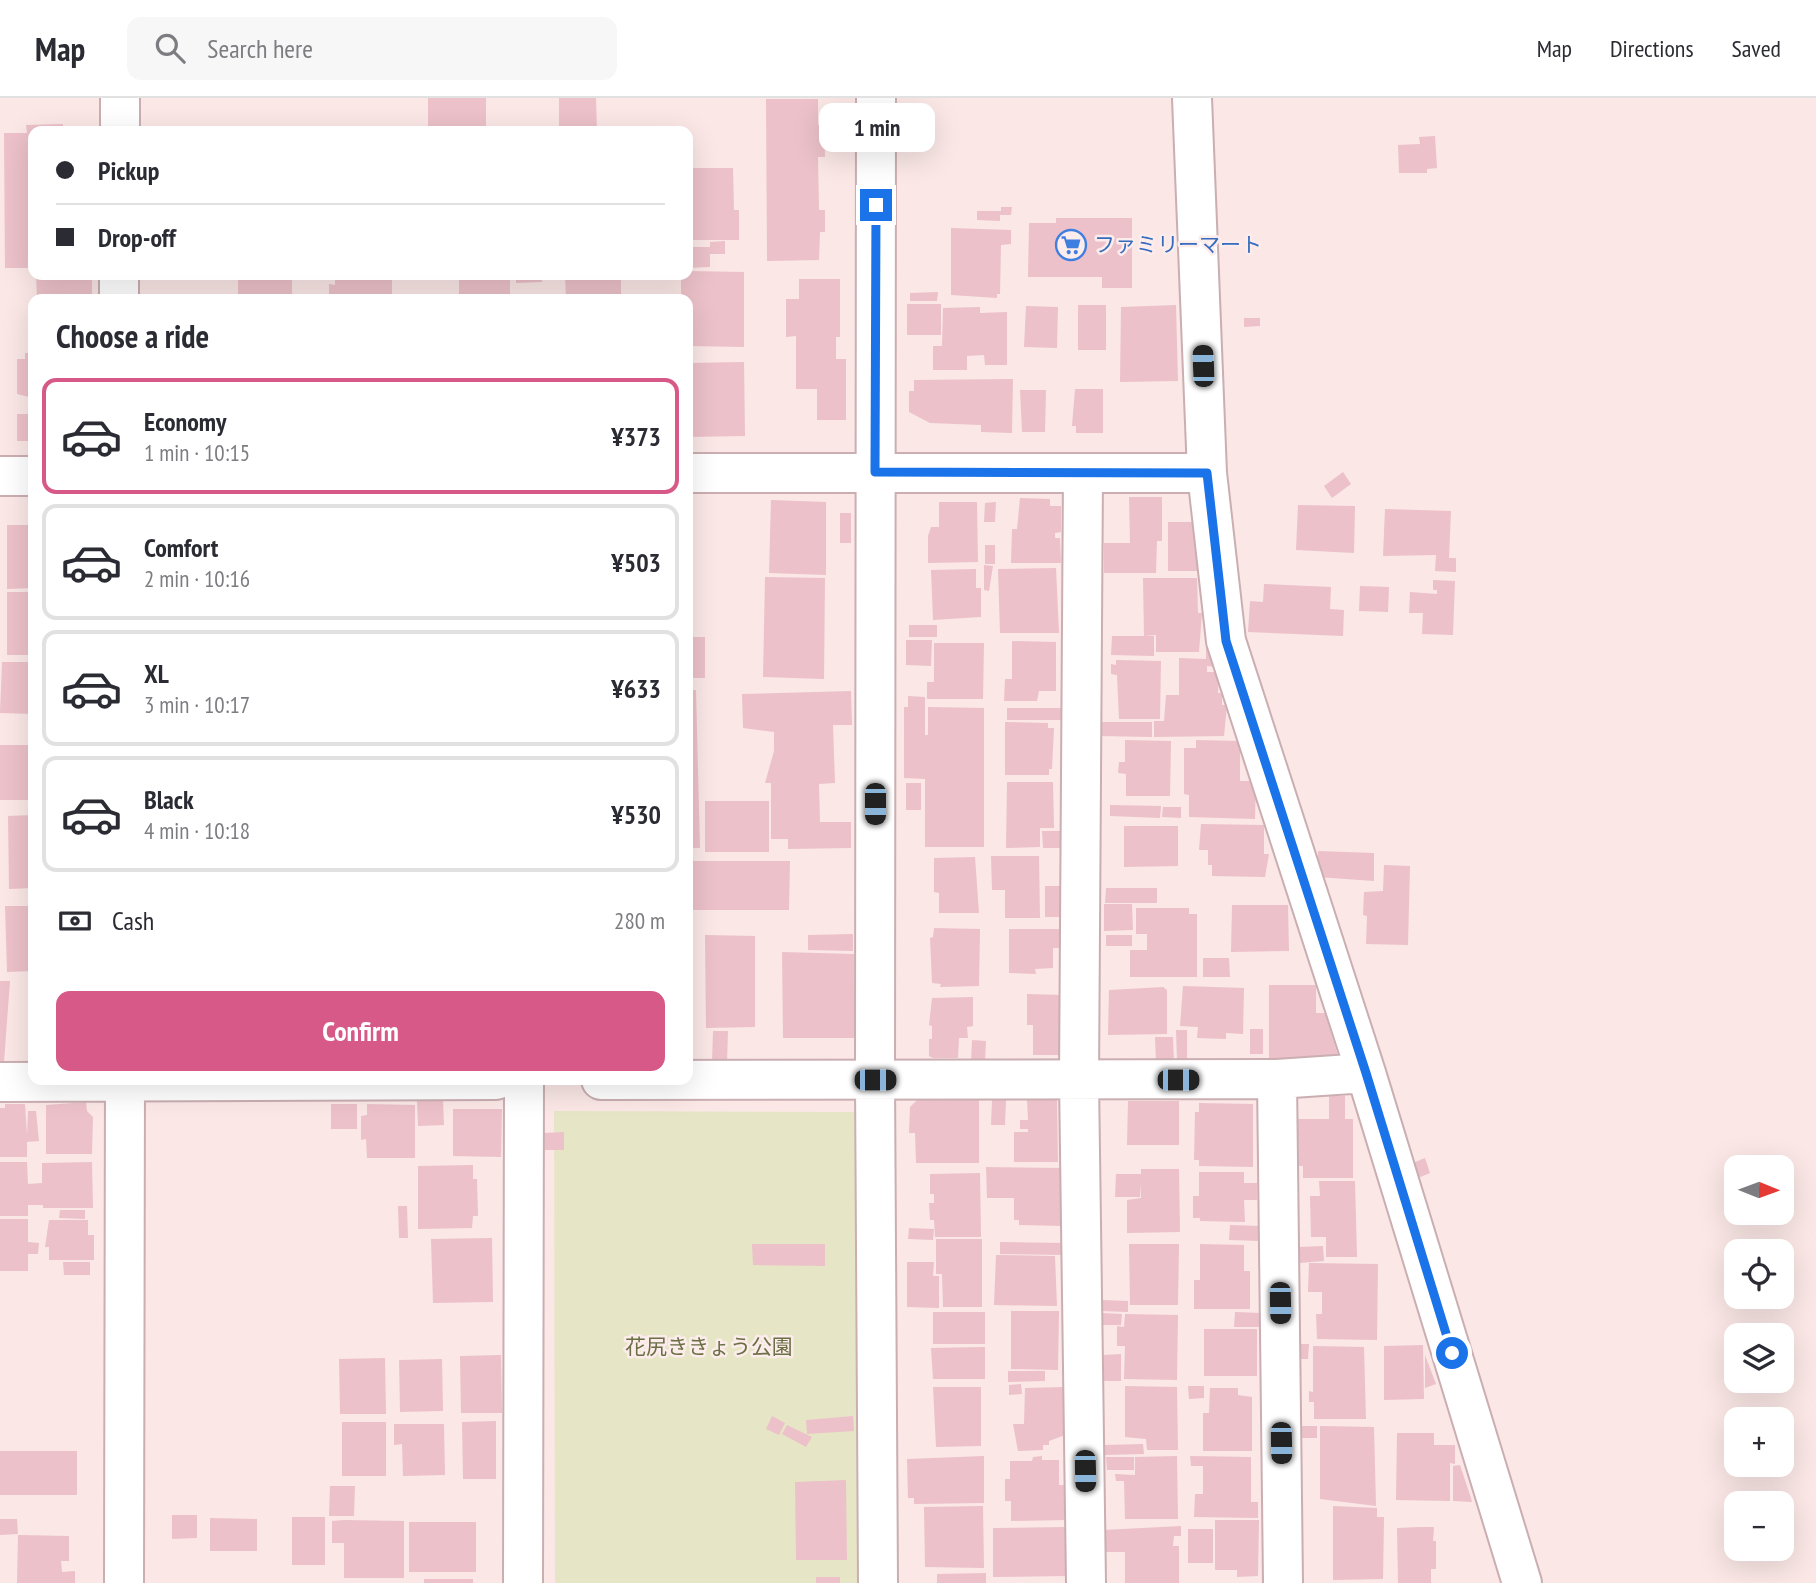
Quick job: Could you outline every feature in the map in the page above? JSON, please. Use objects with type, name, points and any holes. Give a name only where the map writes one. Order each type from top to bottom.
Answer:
[{"type":"street","points":[[120,98],[120,126]]},
{"type":"street","points":[[876,98],[875,1080],[878,1583]]},
{"type":"street","points":[[1192,98],[1207,473],[1226,641],[1366,1073],[1522,1583]]},
{"type":"street","points":[[693,473],[1207,473]]},
{"type":"street","points":[[1083,473],[1079,1080],[1086,1583]]},
{"type":"street","points":[[0,476],[28,476]]},
{"type":"street","points":[[693,1080],[1277,1079],[1366,1073]]},
{"type":"street","points":[[1277,1079],[1283,1583]]},
{"type":"street","points":[[0,1082],[28,1082]]},
{"type":"street","points":[[124,1583],[125,1085]]},
{"type":"street","points":[[523,1583],[524,1085]]},
{"type":"green space","name":"花尻ききょう公園","points":[[554,1111],[863,1112],[863,1583],[555,1583]]},
{"type":"building","points":[[428,98],[486,98],[486,126],[428,126]]},
{"type":"building","points":[[559,98],[596,98],[597,126],[559,126]]},
{"type":"building","points":[[766,99],[818,99],[818,125],[824,125],[825,157],[818,157],[819,210],[825,210],[825,232],[820,232],[819,260],[767,261]]},
{"type":"building","points":[[26,125],[63,126],[28,126],[28,268],[5,268],[4,133],[27,133]]},
{"type":"building","points":[[1435,136],[1437,168],[1427,169],[1427,173],[1399,173],[1398,145],[1420,144],[1419,137]]},
{"type":"building","points":[[693,168],[733,168],[734,210],[739,210],[739,240],[693,240]]},
{"type":"building","points":[[1001,207],[1012,207],[1011,215],[1000,215],[1000,221],[977,220],[977,211],[1001,211]]},
{"type":"building","points":[[1056,218],[1132,218],[1132,288],[1102,288],[1102,277],[1028,277],[1029,223],[1056,223]]},
{"type":"building","points":[[951,228],[1011,230],[1011,244],[1001,245],[1000,294],[997,294],[997,298],[951,295]]},
{"type":"building","points":[[725,241],[725,254],[710,254],[710,267],[693,268],[693,247],[710,247],[710,242]]},
{"type":"building","points":[[693,271],[744,272],[744,347],[693,346],[693,294],[681,294],[681,280],[693,280]]},
{"type":"building","points":[[799,279],[840,279],[840,337],[836,337],[836,359],[846,359],[846,420],[817,420],[817,389],[796,389],[796,336],[786,337],[786,299],[799,299]]},
{"type":"building","points":[[36,280],[92,280],[92,294],[37,294]]},
{"type":"building","points":[[238,280],[292,280],[292,294],[238,294]]},
{"type":"building","points":[[335,280],[392,280],[392,294],[329,294],[329,284],[335,285]]},
{"type":"building","points":[[459,280],[510,280],[510,294],[459,294]]},
{"type":"building","points":[[516,280],[542,280],[542,282],[516,283]]},
{"type":"building","points":[[565,280],[621,280],[621,294],[566,294]]},
{"type":"building","points":[[938,292],[937,301],[910,301],[910,293]]},
{"type":"building","points":[[907,304],[941,304],[941,335],[907,335]]},
{"type":"building","points":[[1078,305],[1106,305],[1106,350],[1078,350]]},
{"type":"building","points":[[1176,305],[1178,381],[1120,382],[1121,307]]},
{"type":"building","points":[[1026,306],[1058,307],[1057,348],[1024,347]]},
{"type":"building","points":[[980,307],[980,313],[1007,312],[1007,365],[985,365],[984,355],[967,356],[967,370],[933,370],[933,346],[942,346],[943,308]]},
{"type":"building","points":[[1244,318],[1260,318],[1260,326],[1244,327]]},
{"type":"building","points":[[25,353],[28,353],[28,397],[17,394],[17,359],[25,359]]},
{"type":"building","points":[[744,362],[745,436],[693,437],[693,363]]},
{"type":"building","points":[[1013,379],[1012,433],[981,432],[981,425],[930,423],[909,412],[909,391],[914,391],[914,380]]},
{"type":"building","points":[[1075,389],[1103,389],[1103,433],[1076,433],[1076,426],[1072,426]]},
{"type":"building","points":[[1020,390],[1046,390],[1045,432],[1022,432]]},
{"type":"building","points":[[17,414],[28,414],[28,441],[17,441]]},
{"type":"building","points":[[1343,472],[1351,484],[1332,498],[1324,486]]},
{"type":"building","points":[[1129,497],[1162,497],[1162,541],[1157,541],[1156,573],[1104,573],[1104,543],[1130,543]]},
{"type":"building","points":[[1020,498],[1050,499],[1050,506],[1061,506],[1061,532],[1055,533],[1055,538],[1060,538],[1061,563],[1011,563],[1012,529],[1017,529]]},
{"type":"building","points":[[771,500],[826,502],[826,575],[769,573]]},
{"type":"building","points":[[939,502],[977,502],[978,562],[928,563],[928,536],[931,527],[939,527]]},
{"type":"building","points":[[996,502],[995,522],[984,522],[985,503]]},
{"type":"building","points":[[1298,505],[1355,506],[1354,553],[1296,550]]},
{"type":"building","points":[[1385,509],[1451,511],[1449,558],[1456,558],[1456,572],[1435,571],[1436,555],[1383,556]]},
{"type":"building","points":[[840,513],[851,513],[851,543],[840,543]]},
{"type":"building","points":[[1168,522],[1200,522],[1201,571],[1168,571]]},
{"type":"building","points":[[7,525],[28,525],[28,588],[7,589]]},
{"type":"building","points":[[985,545],[995,545],[995,564],[985,564]]},
{"type":"building","points":[[984,565],[993,566],[989,591],[984,590]]},
{"type":"building","points":[[1056,568],[1059,633],[1000,633],[998,569]]},
{"type":"building","points":[[976,569],[976,588],[981,588],[981,617],[933,620],[931,570]]},
{"type":"building","points":[[765,577],[825,578],[824,679],[763,677]]},
{"type":"building","points":[[1143,578],[1197,578],[1198,613],[1202,613],[1199,652],[1156,652],[1156,635],[1144,636]]},
{"type":"building","points":[[1433,580],[1455,581],[1453,635],[1422,634],[1423,613],[1409,613],[1410,592],[1437,594],[1437,590],[1433,590]]},
{"type":"building","points":[[1264,584],[1331,587],[1330,609],[1344,610],[1343,636],[1248,632],[1250,601],[1263,602]]},
{"type":"building","points":[[1360,586],[1389,587],[1388,612],[1359,611]]},
{"type":"building","points":[[7,592],[28,592],[28,655],[7,655]]},
{"type":"building","points":[[909,625],[937,625],[937,637],[909,637]]},
{"type":"building","points":[[1112,636],[1154,636],[1154,656],[1111,655]]},
{"type":"building","points":[[693,637],[705,637],[705,678],[693,678]]},
{"type":"building","points":[[906,640],[932,640],[931,666],[906,665]]},
{"type":"building","points":[[1012,641],[1056,642],[1056,691],[1039,691],[1037,701],[1004,701],[1005,679],[1012,679]]},
{"type":"building","points":[[934,643],[984,643],[983,699],[927,699],[927,682],[934,682]]},
{"type":"building","points":[[1206,646],[1215,646],[1216,667],[1207,666],[1207,672],[1219,672],[1218,693],[1222,693],[1222,705],[1227,705],[1224,736],[1154,737],[1154,721],[1164,721],[1166,695],[1179,695],[1179,658],[1206,659]]},
{"type":"building","points":[[1116,660],[1161,661],[1160,719],[1119,719],[1117,675],[1111,674],[1111,664],[1116,665]]},
{"type":"building","points":[[2,662],[28,662],[28,714],[0,713]]},
{"type":"building","points":[[693,690],[696,690],[700,848],[693,848]]},
{"type":"building","points":[[851,691],[852,725],[833,725],[835,783],[819,784],[820,822],[851,822],[851,848],[788,849],[788,839],[771,839],[771,783],[765,783],[774,751],[774,732],[743,728],[742,694]]},
{"type":"building","points":[[908,696],[925,697],[925,735],[928,735],[928,707],[984,708],[984,847],[925,847],[925,779],[904,778],[904,707],[908,707]]},
{"type":"building","points":[[1007,708],[1061,708],[1061,720],[1007,720]]},
{"type":"building","points":[[1005,722],[1048,723],[1048,728],[1054,728],[1052,769],[1049,769],[1049,775],[1005,775]]},
{"type":"building","points":[[1100,722],[1152,722],[1152,737],[1100,736]]},
{"type":"building","points":[[1125,740],[1171,741],[1170,796],[1126,796],[1126,774],[1118,773],[1119,762],[1125,762]]},
{"type":"building","points":[[1196,740],[1240,741],[1240,781],[1256,781],[1255,819],[1189,817],[1189,795],[1184,794],[1184,748],[1196,748]]},
{"type":"building","points":[[0,745],[28,745],[28,800],[0,800]]},
{"type":"building","points":[[1007,782],[1053,782],[1054,828],[1040,828],[1040,847],[1006,848]]},
{"type":"building","points":[[906,783],[921,783],[921,810],[906,810]]},
{"type":"building","points":[[705,801],[769,801],[769,852],[705,852]]},
{"type":"building","points":[[1110,805],[1161,806],[1160,818],[1110,816]]},
{"type":"building","points":[[1163,807],[1181,807],[1181,818],[1162,817]]},
{"type":"building","points":[[28,815],[28,888],[9,889],[8,816]]},
{"type":"building","points":[[1201,824],[1264,825],[1264,854],[1269,854],[1265,877],[1212,876],[1212,865],[1208,865],[1208,850],[1199,850]]},
{"type":"building","points":[[1124,826],[1178,826],[1178,866],[1124,867]]},
{"type":"building","points":[[1042,831],[1060,831],[1060,848],[1043,848]]},
{"type":"building","points":[[1318,851],[1374,853],[1374,881],[1317,877]]},
{"type":"building","points":[[991,856],[1039,856],[1040,918],[1005,918],[1005,890],[992,890]]},
{"type":"building","points":[[975,857],[979,913],[939,913],[939,893],[934,892],[934,858]]},
{"type":"building","points":[[693,861],[790,861],[789,910],[693,910]]},
{"type":"building","points":[[1384,865],[1410,866],[1408,945],[1366,944],[1364,892],[1383,891]]},
{"type":"building","points":[[1045,886],[1064,886],[1064,917],[1045,917]]},
{"type":"building","points":[[1106,888],[1157,888],[1157,903],[1105,903]]},
{"type":"building","points":[[1104,904],[1132,904],[1133,930],[1104,931]]},
{"type":"building","points":[[1232,905],[1288,905],[1289,951],[1231,952]]},
{"type":"building","points":[[5,906],[28,906],[28,971],[7,972]]},
{"type":"building","points":[[1136,908],[1189,908],[1189,914],[1197,914],[1197,977],[1130,977],[1130,950],[1147,950],[1147,934],[1136,934]]},
{"type":"building","points":[[934,928],[980,929],[979,986],[940,987],[941,984],[932,983],[930,938],[933,937]]},
{"type":"building","points":[[1009,929],[1060,929],[1060,948],[1053,948],[1053,968],[1035,969],[1036,974],[1009,973]]},
{"type":"building","points":[[853,934],[853,951],[808,950],[808,935]]},
{"type":"building","points":[[705,935],[755,936],[755,1027],[706,1028]]},
{"type":"building","points":[[1106,935],[1132,935],[1132,946],[1106,946]]},
{"type":"building","points":[[782,952],[854,954],[855,1038],[783,1038]]},
{"type":"building","points":[[1203,958],[1229,958],[1230,977],[1203,977]]},
{"type":"building","points":[[0,981],[10,981],[4,1062],[0,1062]]},
{"type":"building","points":[[1269,985],[1316,985],[1316,1013],[1325,1013],[1338,1056],[1316,1056],[1315,1061],[1269,1060]]},
{"type":"building","points":[[1183,986],[1244,988],[1243,1034],[1226,1033],[1226,1039],[1197,1038],[1198,1027],[1180,1026]]},
{"type":"building","points":[[1163,987],[1167,990],[1167,1034],[1108,1035],[1109,990]]},
{"type":"building","points":[[1027,994],[1063,995],[1061,1055],[1033,1055],[1033,1025],[1027,1025]]},
{"type":"building","points":[[973,997],[973,1026],[967,1027],[968,1038],[959,1038],[958,1058],[929,1056],[929,1039],[932,1039],[932,1026],[929,1025],[932,998]]},
{"type":"building","points":[[1250,1029],[1263,1029],[1263,1054],[1250,1054]]},
{"type":"building","points":[[1176,1030],[1187,1030],[1187,1060],[1177,1060]]},
{"type":"building","points":[[713,1031],[728,1031],[727,1063],[712,1063]]},
{"type":"building","points":[[1155,1037],[1173,1037],[1174,1063],[1156,1063]]},
{"type":"building","points":[[972,1040],[986,1041],[985,1061],[971,1061]]},
{"type":"building","points":[[1329,1096],[1345,1096],[1345,1119],[1353,1119],[1353,1178],[1303,1178],[1303,1166],[1296,1166],[1296,1119],[1329,1119]]},
{"type":"building","points":[[979,1099],[979,1163],[916,1163],[915,1133],[909,1133],[910,1107],[917,1100]]},
{"type":"building","points":[[1006,1099],[1005,1125],[991,1125],[992,1100]]},
{"type":"building","points":[[443,1100],[444,1125],[418,1126],[417,1101]]},
{"type":"building","points":[[1027,1100],[1057,1100],[1058,1162],[1014,1162],[1014,1132],[1028,1132],[1028,1129],[1020,1129],[1020,1120],[1028,1120]]},
{"type":"building","points":[[1128,1101],[1179,1101],[1179,1145],[1127,1145]]},
{"type":"building","points":[[86,1102],[87,1111],[93,1117],[92,1154],[46,1154],[46,1105]]},
{"type":"building","points":[[1199,1103],[1253,1104],[1253,1167],[1199,1166],[1199,1160],[1194,1160],[1195,1112],[1199,1112]]},
{"type":"building","points":[[5,1104],[25,1104],[27,1135],[28,1111],[36,1111],[39,1141],[27,1142],[27,1157],[0,1157],[0,1108],[5,1108]]},
{"type":"building","points":[[331,1104],[357,1104],[357,1129],[331,1129]]},
{"type":"building","points":[[367,1104],[415,1105],[415,1158],[367,1158],[366,1139],[361,1140],[361,1116],[367,1115]]},
{"type":"building","points":[[453,1109],[502,1109],[501,1157],[453,1156]]},
{"type":"building","points":[[564,1132],[564,1150],[544,1150],[544,1133]]},
{"type":"building","points":[[1425,1158],[1430,1173],[1413,1180],[1408,1165]]},
{"type":"building","points":[[0,1162],[27,1162],[28,1184],[42,1183],[42,1163],[92,1162],[93,1208],[43,1208],[43,1205],[28,1205],[28,1216],[0,1216]]},
{"type":"building","points":[[473,1165],[473,1179],[477,1179],[478,1216],[473,1216],[472,1228],[418,1229],[418,1166]]},
{"type":"building","points":[[986,1167],[1065,1168],[1064,1226],[1019,1225],[1019,1220],[1014,1220],[1014,1198],[987,1198]]},
{"type":"building","points":[[1141,1169],[1179,1169],[1180,1232],[1127,1233],[1127,1200],[1141,1198],[1141,1183],[1140,1197],[1115,1197],[1116,1174],[1141,1174]]},
{"type":"building","points":[[1199,1172],[1244,1172],[1244,1183],[1257,1183],[1257,1200],[1244,1200],[1245,1222],[1200,1221],[1200,1218],[1193,1218],[1193,1196],[1199,1196]]},
{"type":"building","points":[[980,1173],[981,1237],[935,1237],[934,1220],[930,1220],[929,1203],[934,1203],[934,1194],[930,1194],[930,1174]]},
{"type":"building","points":[[1319,1181],[1355,1181],[1357,1257],[1326,1257],[1326,1237],[1311,1237],[1310,1196],[1320,1196]]},
{"type":"building","points":[[398,1206],[407,1206],[408,1238],[399,1238]]},
{"type":"building","points":[[60,1210],[85,1210],[85,1219],[59,1218]]},
{"type":"building","points":[[0,1219],[28,1219],[28,1242],[39,1243],[38,1254],[28,1254],[28,1271],[0,1271]]},
{"type":"building","points":[[49,1220],[88,1220],[88,1235],[94,1235],[94,1260],[49,1260],[49,1247],[45,1247]]},
{"type":"building","points":[[1230,1225],[1260,1226],[1260,1241],[1229,1240]]},
{"type":"building","points":[[909,1228],[934,1229],[933,1240],[908,1239]]},
{"type":"building","points":[[492,1238],[493,1302],[433,1303],[431,1239]]},
{"type":"building","points":[[936,1239],[982,1239],[982,1307],[943,1307],[942,1274],[936,1274]]},
{"type":"building","points":[[1000,1242],[1065,1243],[1065,1255],[1000,1254]]},
{"type":"building","points":[[752,1244],[825,1244],[825,1266],[753,1265]]},
{"type":"building","points":[[1129,1244],[1179,1244],[1178,1305],[1130,1305]]},
{"type":"building","points":[[1200,1244],[1244,1245],[1244,1271],[1250,1271],[1250,1309],[1194,1309],[1194,1280],[1200,1280]]},
{"type":"building","points":[[1323,1246],[1324,1261],[1299,1263],[1298,1247]]},
{"type":"building","points":[[996,1255],[1055,1256],[1057,1306],[994,1305]]},
{"type":"building","points":[[63,1262],[90,1262],[90,1275],[64,1275]]},
{"type":"building","points":[[907,1262],[934,1262],[933,1276],[939,1276],[939,1308],[907,1307]]},
{"type":"building","points":[[1309,1263],[1378,1264],[1377,1340],[1317,1339],[1316,1314],[1322,1314],[1322,1292],[1308,1292]]},
{"type":"building","points":[[1102,1300],[1128,1301],[1128,1312],[1101,1311]]},
{"type":"building","points":[[1011,1311],[1059,1311],[1058,1370],[1011,1369]]},
{"type":"building","points":[[933,1312],[985,1312],[985,1344],[933,1344]]},
{"type":"building","points":[[1235,1312],[1261,1313],[1261,1327],[1234,1327]]},
{"type":"building","points":[[1102,1313],[1122,1314],[1121,1325],[1102,1325]]},
{"type":"building","points":[[1125,1314],[1178,1315],[1177,1380],[1124,1379],[1125,1346],[1117,1346],[1117,1326],[1124,1327]]},
{"type":"building","points":[[1204,1329],[1257,1329],[1257,1376],[1204,1376]]},
{"type":"building","points":[[1295,1344],[1309,1344],[1308,1359],[1295,1359]]},
{"type":"building","points":[[1423,1345],[1424,1399],[1384,1400],[1384,1346]]},
{"type":"building","points":[[1313,1346],[1364,1347],[1366,1419],[1314,1419],[1314,1402],[1309,1402],[1309,1391],[1313,1392]]},
{"type":"building","points":[[985,1347],[985,1379],[933,1379],[931,1348]]},
{"type":"building","points":[[1121,1354],[1121,1381],[1103,1381],[1103,1355]]},
{"type":"building","points":[[501,1355],[502,1413],[461,1413],[460,1356]]},
{"type":"building","points":[[1425,1355],[1436,1384],[1425,1388]]},
{"type":"building","points":[[385,1358],[386,1414],[340,1414],[339,1359]]},
{"type":"building","points":[[442,1359],[443,1411],[400,1412],[399,1360]]},
{"type":"building","points":[[1008,1371],[1045,1371],[1045,1381],[1008,1382]]},
{"type":"building","points":[[1021,1384],[1022,1394],[1009,1395],[1009,1385]]},
{"type":"building","points":[[1125,1386],[1177,1387],[1178,1450],[1147,1450],[1146,1439],[1125,1437]]},
{"type":"building","points":[[1188,1386],[1204,1386],[1204,1398],[1189,1399]]},
{"type":"building","points":[[933,1387],[981,1387],[981,1446],[936,1447]]},
{"type":"building","points":[[1065,1387],[1065,1435],[1049,1441],[1049,1445],[1043,1445],[1043,1450],[1018,1451],[1013,1424],[1024,1424],[1025,1388]]},
{"type":"building","points":[[1210,1388],[1238,1388],[1238,1395],[1252,1397],[1252,1451],[1203,1451],[1203,1413],[1209,1413]]},
{"type":"building","points":[[772,1416],[785,1423],[779,1435],[766,1429]]},
{"type":"building","points":[[853,1416],[854,1431],[807,1434],[806,1420]]},
{"type":"building","points":[[496,1421],[496,1479],[463,1479],[462,1422]]},
{"type":"building","points":[[342,1422],[386,1422],[386,1476],[342,1476]]},
{"type":"building","points":[[394,1424],[444,1424],[445,1475],[403,1476],[402,1444],[394,1445]]},
{"type":"building","points":[[787,1425],[812,1437],[806,1447],[782,1434]]},
{"type":"building","points":[[1295,1426],[1317,1426],[1317,1438],[1296,1438]]},
{"type":"building","points":[[1320,1426],[1374,1427],[1376,1506],[1320,1499]]},
{"type":"building","points":[[1397,1433],[1434,1433],[1434,1445],[1455,1445],[1455,1464],[1450,1463],[1450,1501],[1396,1500]]},
{"type":"building","points":[[1143,1444],[1144,1454],[1104,1455],[1103,1445]]},
{"type":"building","points":[[0,1451],[77,1451],[77,1495],[0,1495]]},
{"type":"building","points":[[984,1456],[984,1503],[914,1504],[914,1498],[908,1498],[907,1459]]},
{"type":"building","points":[[1042,1456],[1042,1460],[1059,1460],[1059,1485],[1066,1485],[1066,1520],[1011,1521],[1011,1501],[1005,1501],[1005,1479],[1010,1479],[1010,1461],[1032,1461],[1033,1457]]},
{"type":"building","points":[[1177,1456],[1178,1519],[1125,1519],[1124,1481],[1116,1481],[1115,1474],[1135,1475],[1135,1457]]},
{"type":"building","points":[[1190,1456],[1251,1457],[1251,1502],[1258,1502],[1258,1518],[1194,1517],[1195,1494],[1203,1494],[1203,1466],[1191,1466]]},
{"type":"building","points":[[1106,1457],[1134,1457],[1134,1470],[1107,1470]]},
{"type":"building","points":[[1460,1465],[1472,1502],[1453,1501],[1453,1466]]},
{"type":"building","points":[[846,1480],[847,1560],[796,1560],[795,1482]]},
{"type":"building","points":[[330,1486],[355,1486],[354,1516],[329,1516]]},
{"type":"building","points":[[983,1506],[984,1568],[925,1567],[924,1507]]},
{"type":"building","points":[[1333,1506],[1377,1508],[1377,1517],[1384,1517],[1383,1579],[1333,1580]]},
{"type":"building","points":[[172,1515],[197,1515],[197,1538],[172,1539]]},
{"type":"building","points":[[292,1517],[325,1517],[325,1565],[292,1565]]},
{"type":"building","points":[[210,1518],[257,1519],[257,1551],[210,1551]]},
{"type":"building","points":[[0,1519],[17,1519],[18,1534],[0,1535]]},
{"type":"building","points":[[1215,1520],[1259,1520],[1258,1576],[1237,1577],[1237,1570],[1215,1570]]},
{"type":"building","points":[[332,1521],[404,1521],[404,1578],[344,1578],[344,1543],[332,1543]]},
{"type":"building","points":[[409,1522],[476,1522],[476,1572],[409,1572]]},
{"type":"building","points":[[1181,1526],[1181,1536],[1174,1536],[1173,1546],[1179,1546],[1179,1583],[1125,1583],[1125,1552],[1104,1552],[1103,1530]]},
{"type":"building","points":[[1066,1527],[1067,1576],[993,1577],[993,1528]]},
{"type":"building","points":[[1434,1527],[1436,1569],[1431,1569],[1431,1583],[1398,1583],[1397,1528]]},
{"type":"building","points":[[1188,1529],[1213,1529],[1213,1563],[1188,1563]]},
{"type":"building","points":[[18,1535],[69,1536],[69,1561],[61,1561],[62,1572],[75,1571],[75,1583],[17,1583]]},
{"type":"building","points":[[986,1573],[986,1583],[937,1583],[937,1574]]},
{"type":"building","points":[[816,1577],[840,1577],[840,1583],[816,1583]]},
{"type":"building","points":[[424,1579],[473,1579],[473,1583],[424,1583]]},
{"type":"place","name":"ファミリーマート","points":[[1071,245]]},
{"type":"route","points":[[876,205],[875,472],[1207,473],[1226,641],[1366,1073],[1452,1353]]}]
